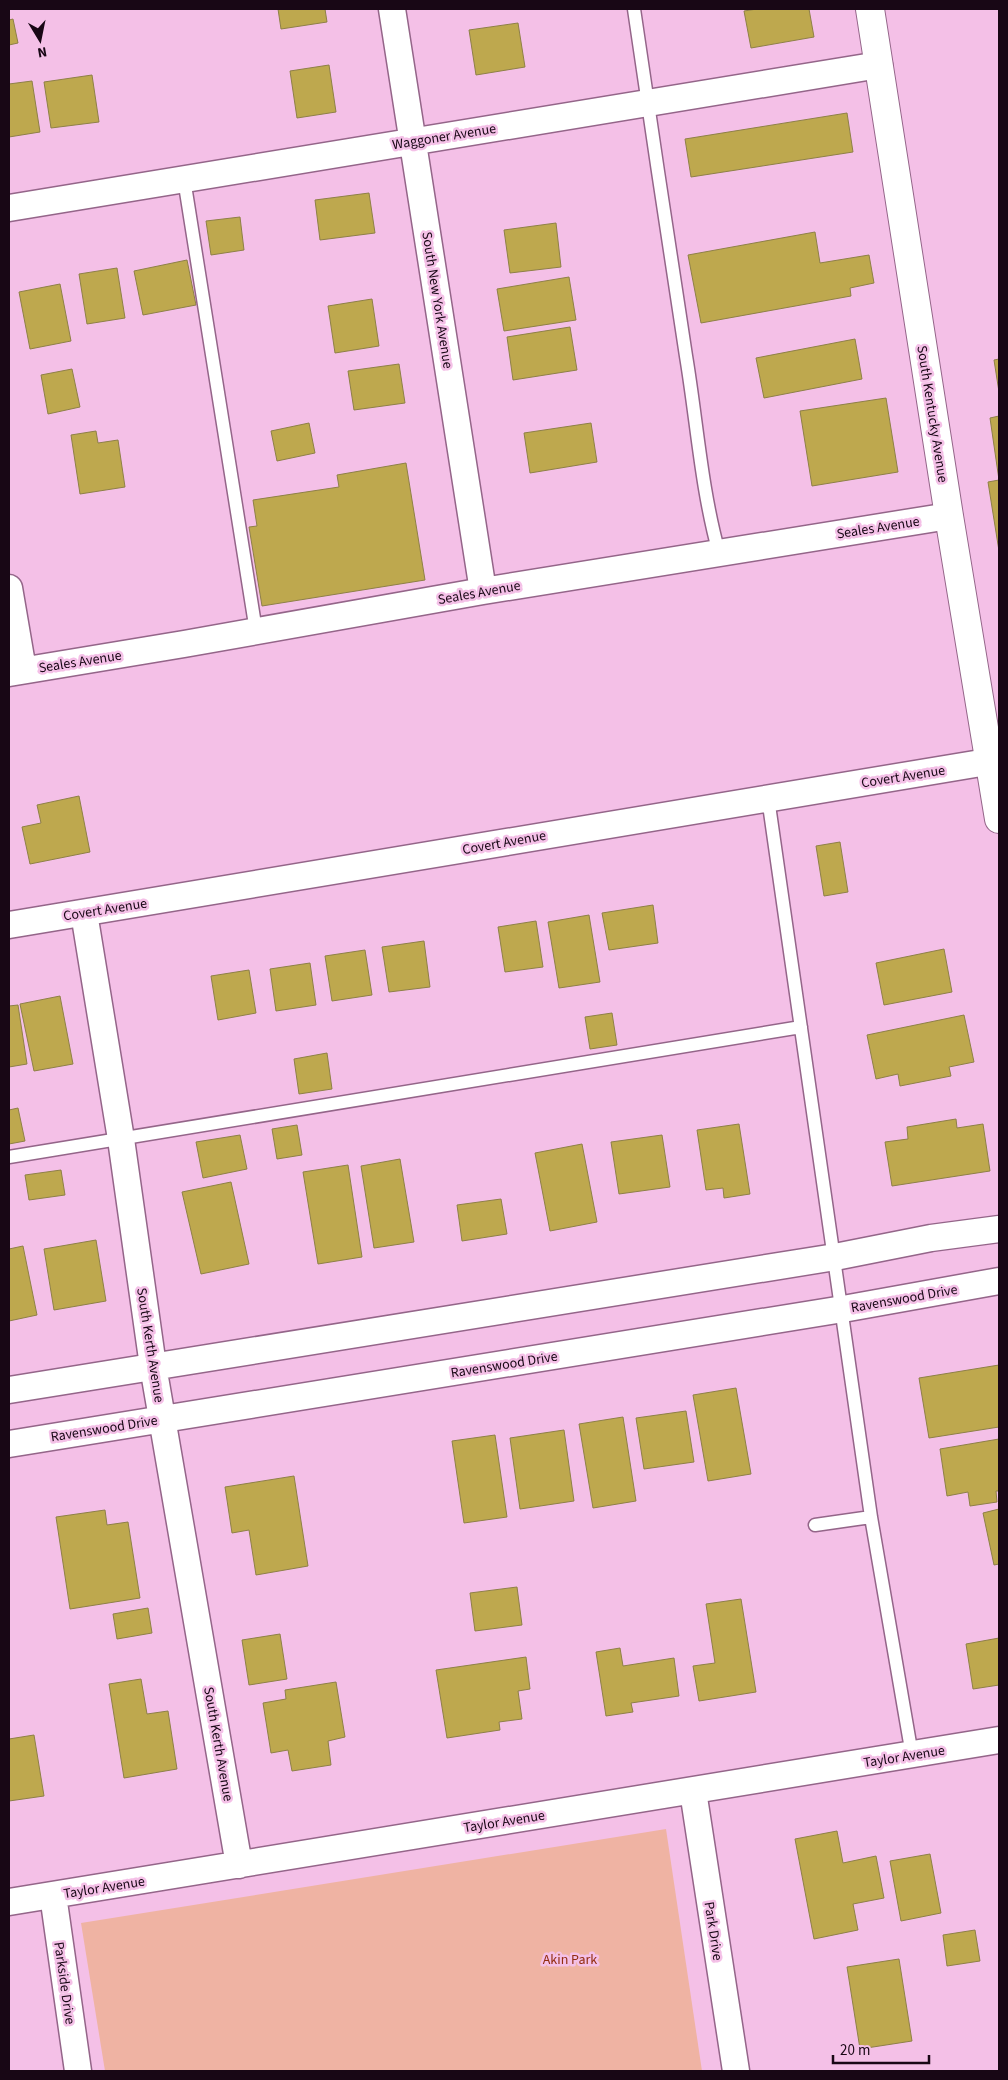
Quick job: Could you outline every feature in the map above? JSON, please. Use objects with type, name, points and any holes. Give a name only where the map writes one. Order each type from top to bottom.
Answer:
[{"type":"street","name":"South New York Avenue","points":[[392,9],[483,591]]},
{"type":"street","name":"South Kentucky Avenue","points":[[870,9],[949,516],[995,760],[999,819]]},
{"type":"street","name":"Waggoner Avenue","points":[[9,208],[648,102],[879,66]]},
{"type":"street","name":"Seales Avenue","points":[[16,671],[483,591],[949,516]]},
{"type":"street","points":[[9,588],[16,671]]},
{"type":"street","name":"Covert Avenue","points":[[9,925],[995,760]]},
{"type":"street","name":"South Kerth Avenue","points":[[84,913],[121,1139],[153,1366],[239,1864]]},
{"type":"street","points":[[9,1390],[835,1257],[931,1238],[999,1229]]},
{"type":"street","name":"Ravenswood Drive","points":[[9,1444],[843,1309],[999,1281]]},
{"type":"street","name":"Taylor Avenue","points":[[9,1902],[999,1740]]},
{"type":"street","name":"Park Drive","points":[[693,1790],[736,2071]]},
{"type":"street","name":"Parkside Drive","points":[[53,1895],[78,2071]]},
{"type":"lane","points":[[634,9],[686,358],[699,460],[709,517],[719,553]]},
{"type":"lane","points":[[184,179],[256,631]]},
{"type":"lane","points":[[768,798],[800,1027],[843,1309],[871,1517],[912,1754]]},
{"type":"lane","points":[[9,1157],[800,1027]]},
{"type":"lane","points":[[814,1525],[871,1517]]},
{"type":"green space","name":"Akin Park","points":[[666,1829],[702,2071],[105,2071],[81,1923]]},
{"type":"building","points":[[278,9],[325,9],[327,22],[281,29]]},
{"type":"building","points":[[757,9],[809,9],[814,37],[751,48],[744,11]]},
{"type":"building","points":[[13,19],[18,43],[9,45],[9,20]]},
{"type":"building","points":[[518,23],[525,67],[476,75],[469,30]]},
{"type":"building","points":[[329,65],[336,112],[297,118],[290,71]]},
{"type":"building","points":[[92,75],[99,122],[51,128],[44,82]]},
{"type":"building","points":[[32,81],[40,132],[9,137],[9,84]]},
{"type":"building","points":[[847,113],[853,152],[691,177],[685,139]]},
{"type":"building","points":[[369,193],[375,233],[320,240],[315,200]]},
{"type":"building","points":[[240,217],[244,250],[211,255],[206,221]]},
{"type":"building","points":[[556,223],[561,267],[510,273],[504,230]]},
{"type":"building","points":[[815,232],[820,263],[869,255],[874,283],[850,288],[851,296],[701,323],[688,255]]},
{"type":"building","points":[[187,260],[196,305],[143,315],[134,271]]},
{"type":"building","points":[[117,268],[125,318],[87,324],[79,274]]},
{"type":"building","points":[[569,277],[576,320],[504,331],[497,289]]},
{"type":"building","points":[[60,284],[71,341],[30,349],[19,292]]},
{"type":"building","points":[[372,299],[379,346],[335,353],[328,306]]},
{"type":"building","points":[[570,327],[577,370],[513,380],[507,337]]},
{"type":"building","points":[[855,339],[862,379],[764,398],[756,358]]},
{"type":"building","points":[[999,359],[999,392],[994,360]]},
{"type":"building","points":[[399,364],[405,403],[354,410],[348,371]]},
{"type":"building","points":[[72,369],[80,407],[48,414],[41,375]]},
{"type":"building","points":[[886,398],[898,472],[812,486],[800,411]]},
{"type":"building","points":[[999,416],[999,480],[990,418]]},
{"type":"building","points":[[309,423],[315,453],[277,461],[271,431]]},
{"type":"building","points":[[591,423],[597,462],[530,473],[524,433]]},
{"type":"building","points":[[96,431],[98,443],[118,440],[125,487],[80,494],[71,435]]},
{"type":"building","points":[[406,463],[425,580],[262,606],[249,527],[257,526],[253,500],[339,487],[337,475]]},
{"type":"building","points":[[999,480],[999,551],[988,482]]},
{"type":"building","points":[[79,796],[90,852],[30,864],[22,827],[41,823],[37,805]]},
{"type":"building","points":[[840,842],[848,892],[824,896],[816,846]]},
{"type":"building","points":[[653,905],[658,943],[609,950],[602,913]]},
{"type":"building","points":[[589,915],[600,982],[559,988],[548,922]]},
{"type":"building","points":[[536,921],[543,967],[505,972],[498,927]]},
{"type":"building","points":[[424,941],[430,987],[389,992],[382,947]]},
{"type":"building","points":[[944,949],[952,992],[884,1005],[876,963]]},
{"type":"building","points":[[365,950],[372,995],[332,1001],[325,956]]},
{"type":"building","points":[[310,963],[316,1005],[276,1011],[270,969]]},
{"type":"building","points":[[249,970],[256,1013],[218,1020],[211,976]]},
{"type":"building","points":[[60,996],[73,1064],[34,1071],[20,1004]]},
{"type":"building","points":[[18,1005],[27,1064],[9,1067],[9,1006]]},
{"type":"building","points":[[612,1013],[617,1045],[590,1049],[585,1017]]},
{"type":"building","points":[[964,1015],[974,1062],[949,1067],[951,1076],[900,1086],[898,1074],[876,1079],[867,1035]]},
{"type":"building","points":[[327,1053],[332,1089],[299,1094],[294,1059]]},
{"type":"building","points":[[18,1108],[25,1141],[9,1144],[9,1110]]},
{"type":"building","points":[[956,1119],[957,1128],[983,1124],[990,1171],[892,1186],[885,1142],[908,1139],[907,1127]]},
{"type":"building","points":[[739,1124],[750,1194],[724,1198],[723,1188],[706,1190],[697,1130]]},
{"type":"building","points":[[297,1125],[302,1155],[277,1159],[272,1129]]},
{"type":"building","points":[[240,1135],[247,1169],[203,1178],[196,1142]]},
{"type":"building","points":[[662,1135],[670,1187],[619,1194],[611,1142]]},
{"type":"building","points":[[582,1144],[597,1222],[550,1231],[535,1153]]},
{"type":"building","points":[[400,1159],[414,1242],[374,1248],[361,1166]]},
{"type":"building","points":[[348,1165],[362,1257],[318,1264],[303,1172]]},
{"type":"building","points":[[61,1170],[65,1195],[29,1200],[25,1175]]},
{"type":"building","points":[[231,1182],[249,1264],[201,1274],[182,1192]]},
{"type":"building","points":[[501,1199],[507,1234],[462,1241],[457,1205]]},
{"type":"building","points":[[96,1240],[106,1301],[54,1310],[44,1249]]},
{"type":"building","points":[[23,1246],[37,1315],[9,1321],[9,1249]]},
{"type":"building","points":[[999,1365],[999,1427],[929,1438],[919,1378]]},
{"type":"building","points":[[736,1388],[751,1474],[708,1481],[693,1395]]},
{"type":"building","points":[[686,1411],[694,1462],[644,1469],[636,1418]]},
{"type":"building","points":[[623,1417],[636,1501],[593,1508],[579,1424]]},
{"type":"building","points":[[564,1430],[574,1501],[520,1509],[510,1438]]},
{"type":"building","points":[[495,1435],[507,1517],[464,1523],[452,1441]]},
{"type":"building","points":[[999,1439],[999,1491],[996,1491],[997,1502],[970,1506],[968,1492],[947,1496],[940,1449]]},
{"type":"building","points":[[294,1476],[308,1566],[256,1575],[249,1530],[232,1533],[225,1487]]},
{"type":"building","points":[[999,1509],[999,1564],[994,1565],[983,1513]]},
{"type":"building","points":[[105,1510],[107,1525],[128,1522],[140,1598],[70,1609],[56,1517]]},
{"type":"building","points":[[517,1587],[522,1625],[475,1631],[470,1593]]},
{"type":"building","points":[[741,1599],[756,1692],[699,1701],[693,1666],[715,1663],[706,1604]]},
{"type":"building","points":[[148,1608],[152,1633],[117,1639],[113,1614]]},
{"type":"building","points":[[280,1634],[287,1679],[249,1685],[242,1640]]},
{"type":"building","points":[[999,1638],[999,1685],[973,1689],[966,1644]]},
{"type":"building","points":[[620,1648],[623,1666],[674,1658],[679,1696],[631,1703],[633,1712],[606,1716],[596,1652]]},
{"type":"building","points":[[526,1657],[530,1689],[518,1691],[522,1719],[499,1722],[500,1730],[447,1738],[436,1670]]},
{"type":"building","points":[[141,1679],[147,1714],[168,1711],[177,1769],[124,1778],[109,1684]]},
{"type":"building","points":[[336,1682],[345,1737],[328,1741],[331,1765],[292,1771],[288,1750],[271,1753],[263,1703],[286,1699],[285,1690]]},
{"type":"building","points":[[34,1735],[44,1796],[9,1801],[9,1739]]},
{"type":"building","points":[[837,1831],[843,1863],[876,1856],[884,1898],[853,1904],[858,1930],[814,1939],[795,1839]]},
{"type":"building","points":[[930,1854],[941,1913],[901,1921],[890,1861]]},
{"type":"building","points":[[975,1930],[980,1961],[947,1966],[943,1935]]},
{"type":"building","points":[[899,1959],[912,2041],[860,2049],[847,1967]]}]
